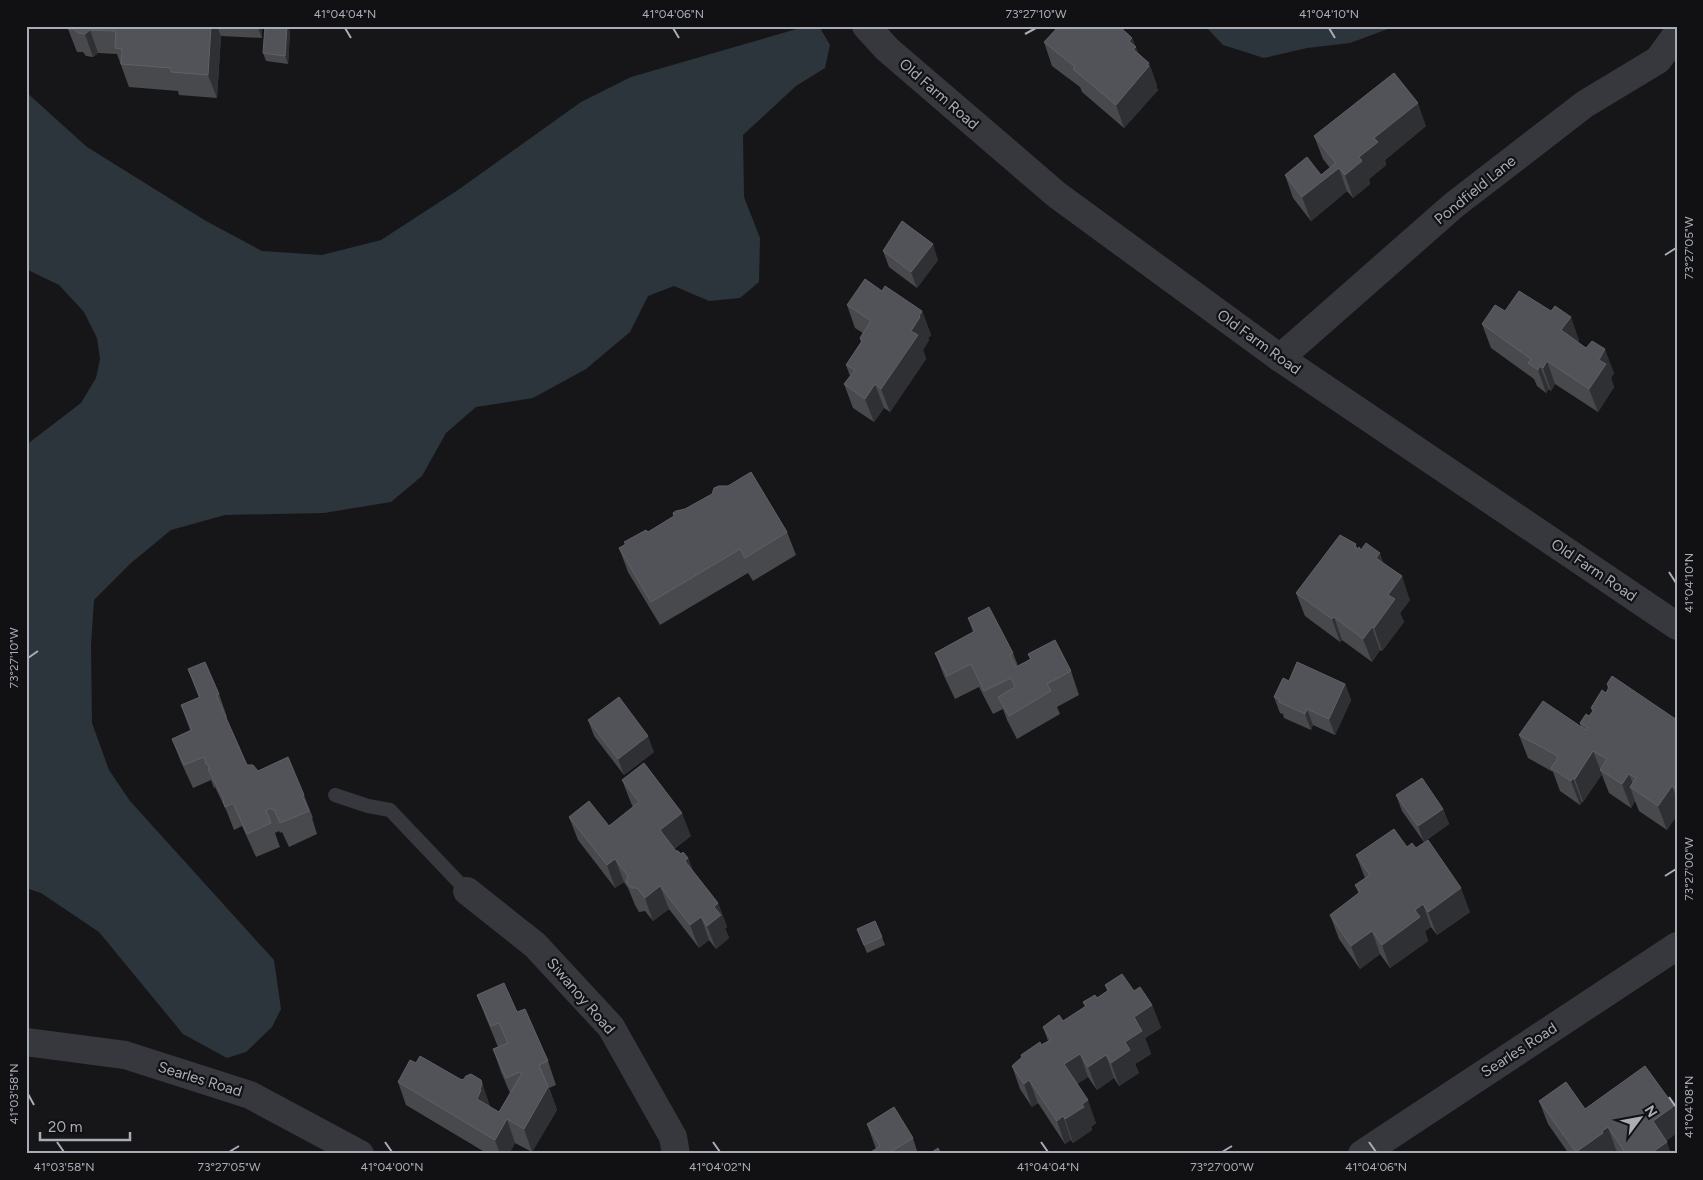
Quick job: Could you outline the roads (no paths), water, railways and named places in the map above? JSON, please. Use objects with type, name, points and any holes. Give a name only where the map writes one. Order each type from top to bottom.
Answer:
[{"type":"street","name":"Old Farm Road","points":[[866,26],[887,49],[1057,194],[1280,358],[1677,626]]},
{"type":"street","name":"Pondfield Lane","points":[[1280,358],[1454,205],[1585,104],[1658,60],[1677,34]]},
{"type":"street","name":"Siwanoy Road","points":[[467,891],[536,945],[611,1027],[673,1137],[676,1154]]},
{"type":"street","name":"Searles Road","points":[[1362,1154],[1677,946]]},
{"type":"street","name":"Searles Road","points":[[26,1042],[125,1055],[250,1095],[360,1154]]},
{"type":"lane","points":[[335,795],[368,806],[390,810],[467,891]]}]
